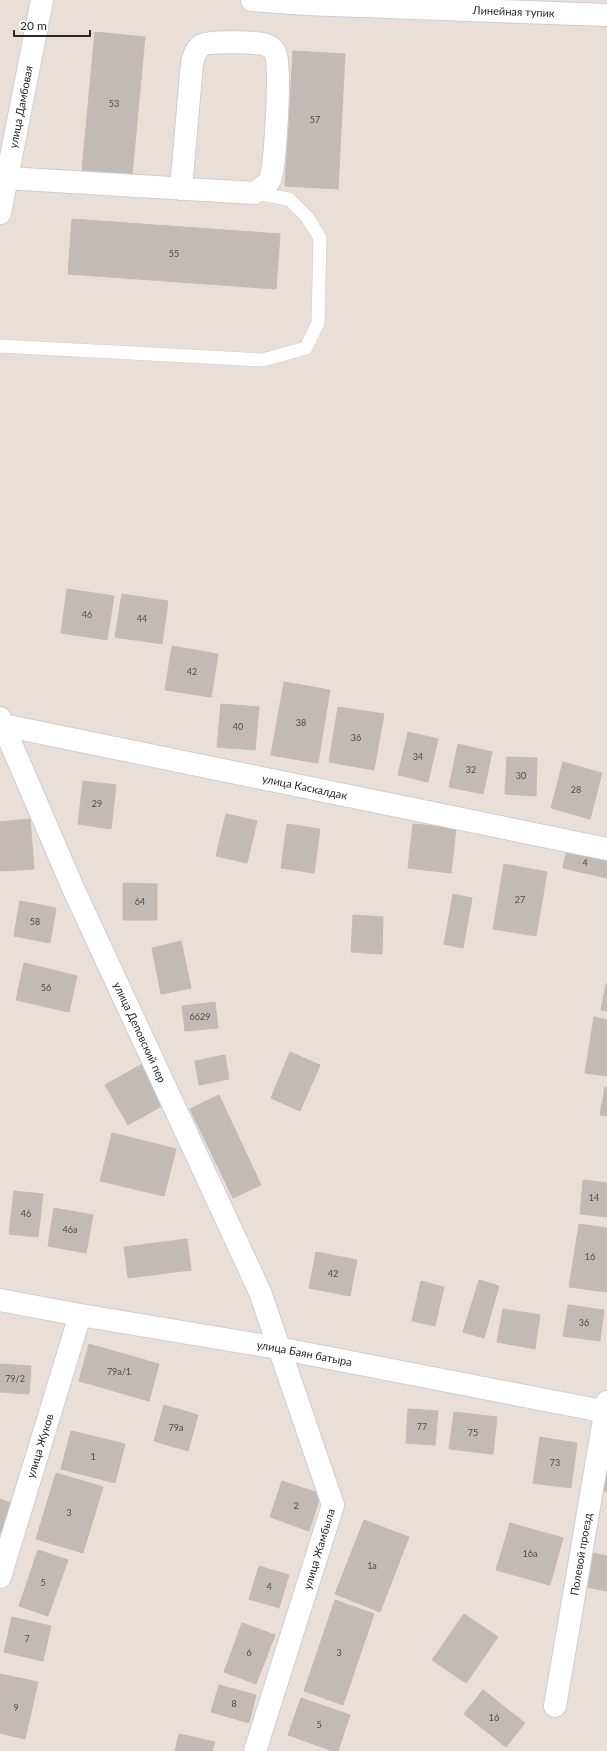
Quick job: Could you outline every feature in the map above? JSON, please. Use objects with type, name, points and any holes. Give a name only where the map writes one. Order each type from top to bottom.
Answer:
[{"type":"street","name":"улица Дамбовая","points":[[0,213],[42,0]]},
{"type":"street","name":"Линейная тупик","points":[[252,0],[306,4],[582,7],[607,15]]},
{"type":"street","points":[[6,178],[254,193],[265,187],[271,179],[275,144],[278,73],[276,53],[271,47],[255,43],[232,42],[203,44],[195,51],[192,63],[181,188]]},
{"type":"street","name":"улица Каскалдак","points":[[2,722],[607,849]]},
{"type":"street","name":"улица Деповский пер","points":[[2,722],[73,888],[260,1292],[278,1348]]},
{"type":"street","name":"улица Баян батыра","points":[[0,1300],[278,1348],[606,1409]]},
{"type":"street","name":"улица Жуков","points":[[0,1577],[80,1315]]},
{"type":"street","name":"улица Жамбыла","points":[[256,1751],[333,1505],[278,1348]]},
{"type":"street","name":"Полевой проезд","points":[[555,1706],[606,1409]]},
{"type":"lane","points":[[0,346],[263,360],[306,348],[318,323],[320,238],[307,217],[289,199],[254,193]]},
{"type":"building","points":[[95,32],[145,37],[132,175],[82,170]]},
{"type":"building","points":[[293,51],[345,54],[338,189],[285,186]]},
{"type":"building","points":[[72,219],[280,234],[276,289],[68,274]]},
{"type":"building","points":[[67,589],[114,596],[107,640],[61,633]]},
{"type":"building","points":[[122,594],[168,601],[162,644],[115,637]]},
{"type":"building","points":[[172,646],[218,654],[211,697],[165,690]]},
{"type":"building","points":[[284,682],[330,690],[318,763],[271,755]]},
{"type":"building","points":[[221,704],[259,707],[255,750],[217,747]]},
{"type":"building","points":[[338,707],[384,714],[374,770],[329,762]]},
{"type":"building","points":[[408,732],[438,739],[428,782],[398,775]]},
{"type":"building","points":[[458,744],[492,752],[483,794],[449,787]]},
{"type":"building","points":[[507,757],[537,758],[536,796],[505,794]]},
{"type":"building","points":[[563,762],[602,773],[590,819],[551,808]]},
{"type":"building","points":[[83,781],[116,785],[111,829],[78,824]]},
{"type":"building","points":[[226,814],[257,821],[247,863],[216,856]]},
{"type":"building","points":[[30,819],[34,869],[0,871],[0,822]]},
{"type":"building","points":[[287,824],[320,829],[314,873],[281,868]]},
{"type":"building","points":[[413,824],[456,828],[451,873],[408,868]]},
{"type":"building","points":[[567,848],[607,857],[607,878],[563,868]]},
{"type":"building","points":[[504,864],[547,872],[536,936],[493,929]]},
{"type":"building","points":[[123,883],[157,884],[157,920],[123,920]]},
{"type":"building","points":[[453,894],[472,898],[463,948],[444,944]]},
{"type":"building","points":[[20,901],[56,908],[50,943],[14,936]]},
{"type":"building","points":[[353,915],[383,917],[382,954],[351,952]]},
{"type":"building","points":[[181,941],[191,988],[161,994],[152,948]]},
{"type":"building","points":[[24,963],[77,976],[69,1012],[16,1000]]},
{"type":"building","points":[[607,984],[607,1011],[601,1010]]},
{"type":"building","points":[[215,1002],[218,1028],[185,1031],[182,1006]]},
{"type":"building","points":[[594,1017],[607,1020],[607,1076],[585,1073]]},
{"type":"building","points":[[290,1052],[320,1065],[300,1111],[271,1098]]},
{"type":"building","points":[[225,1055],[229,1079],[199,1085],[195,1061]]},
{"type":"building","points":[[144,1063],[167,1103],[128,1125],[105,1085]]},
{"type":"building","points":[[605,1087],[607,1087],[607,1116],[600,1115]]},
{"type":"building","points":[[219,1095],[261,1185],[233,1198],[190,1109]]},
{"type":"building","points":[[112,1133],[176,1149],[164,1196],[100,1181]]},
{"type":"building","points":[[583,1180],[607,1183],[607,1217],[580,1214]]},
{"type":"building","points":[[14,1191],[43,1194],[38,1237],[9,1234]]},
{"type":"building","points":[[54,1208],[93,1215],[86,1253],[48,1246]]},
{"type":"building","points":[[579,1224],[607,1228],[607,1292],[569,1287]]},
{"type":"building","points":[[187,1239],[191,1270],[128,1278],[124,1247]]},
{"type":"building","points":[[316,1252],[357,1260],[350,1296],[309,1288]]},
{"type":"building","points":[[479,1280],[499,1286],[484,1338],[463,1332]]},
{"type":"building","points":[[421,1281],[444,1287],[435,1326],[412,1321]]},
{"type":"building","points":[[568,1305],[604,1310],[600,1341],[563,1336]]},
{"type":"building","points":[[503,1309],[540,1315],[535,1349],[497,1342]]},
{"type":"building","points":[[89,1344],[159,1364],[149,1401],[79,1381]]},
{"type":"building","points":[[0,1364],[31,1366],[29,1394],[0,1392]]},
{"type":"building","points":[[164,1405],[198,1415],[188,1451],[154,1441]]},
{"type":"building","points":[[408,1409],[438,1411],[435,1445],[406,1443]]},
{"type":"building","points":[[454,1412],[497,1417],[493,1454],[449,1449]]},
{"type":"building","points":[[71,1431],[125,1444],[115,1483],[61,1469]]},
{"type":"building","points":[[540,1437],[577,1443],[571,1488],[533,1483]]},
{"type":"building","points":[[607,1445],[607,1492],[597,1490]]},
{"type":"building","points":[[56,1473],[103,1487],[83,1553],[36,1539]]},
{"type":"building","points":[[282,1481],[321,1494],[309,1531],[270,1517]]},
{"type":"building","points":[[0,1499],[11,1503],[2,1533],[0,1532]]},
{"type":"building","points":[[364,1520],[409,1537],[380,1612],[335,1594]]},
{"type":"building","points":[[510,1523],[563,1538],[550,1585],[496,1570]]},
{"type":"building","points":[[38,1550],[68,1560],[48,1616],[19,1606]]},
{"type":"building","points":[[592,1553],[607,1556],[607,1591],[586,1587]]},
{"type":"building","points":[[259,1566],[289,1575],[279,1608],[249,1599]]},
{"type":"building","points":[[335,1600],[374,1614],[343,1705],[304,1691]]},
{"type":"building","points":[[464,1614],[498,1637],[466,1683],[432,1660]]},
{"type":"building","points":[[12,1617],[51,1626],[43,1661],[4,1652]]},
{"type":"building","points":[[242,1623],[275,1635],[256,1684],[224,1672]]},
{"type":"building","points":[[0,1674],[38,1682],[25,1739],[0,1733]]},
{"type":"building","points":[[219,1685],[256,1695],[249,1723],[211,1712]]},
{"type":"building","points":[[483,1690],[525,1723],[506,1747],[464,1714]]},
{"type":"building","points":[[301,1698],[350,1715],[338,1751],[333,1751],[288,1735]]},
{"type":"building","points":[[179,1734],[215,1742],[212,1751],[175,1751]]}]
